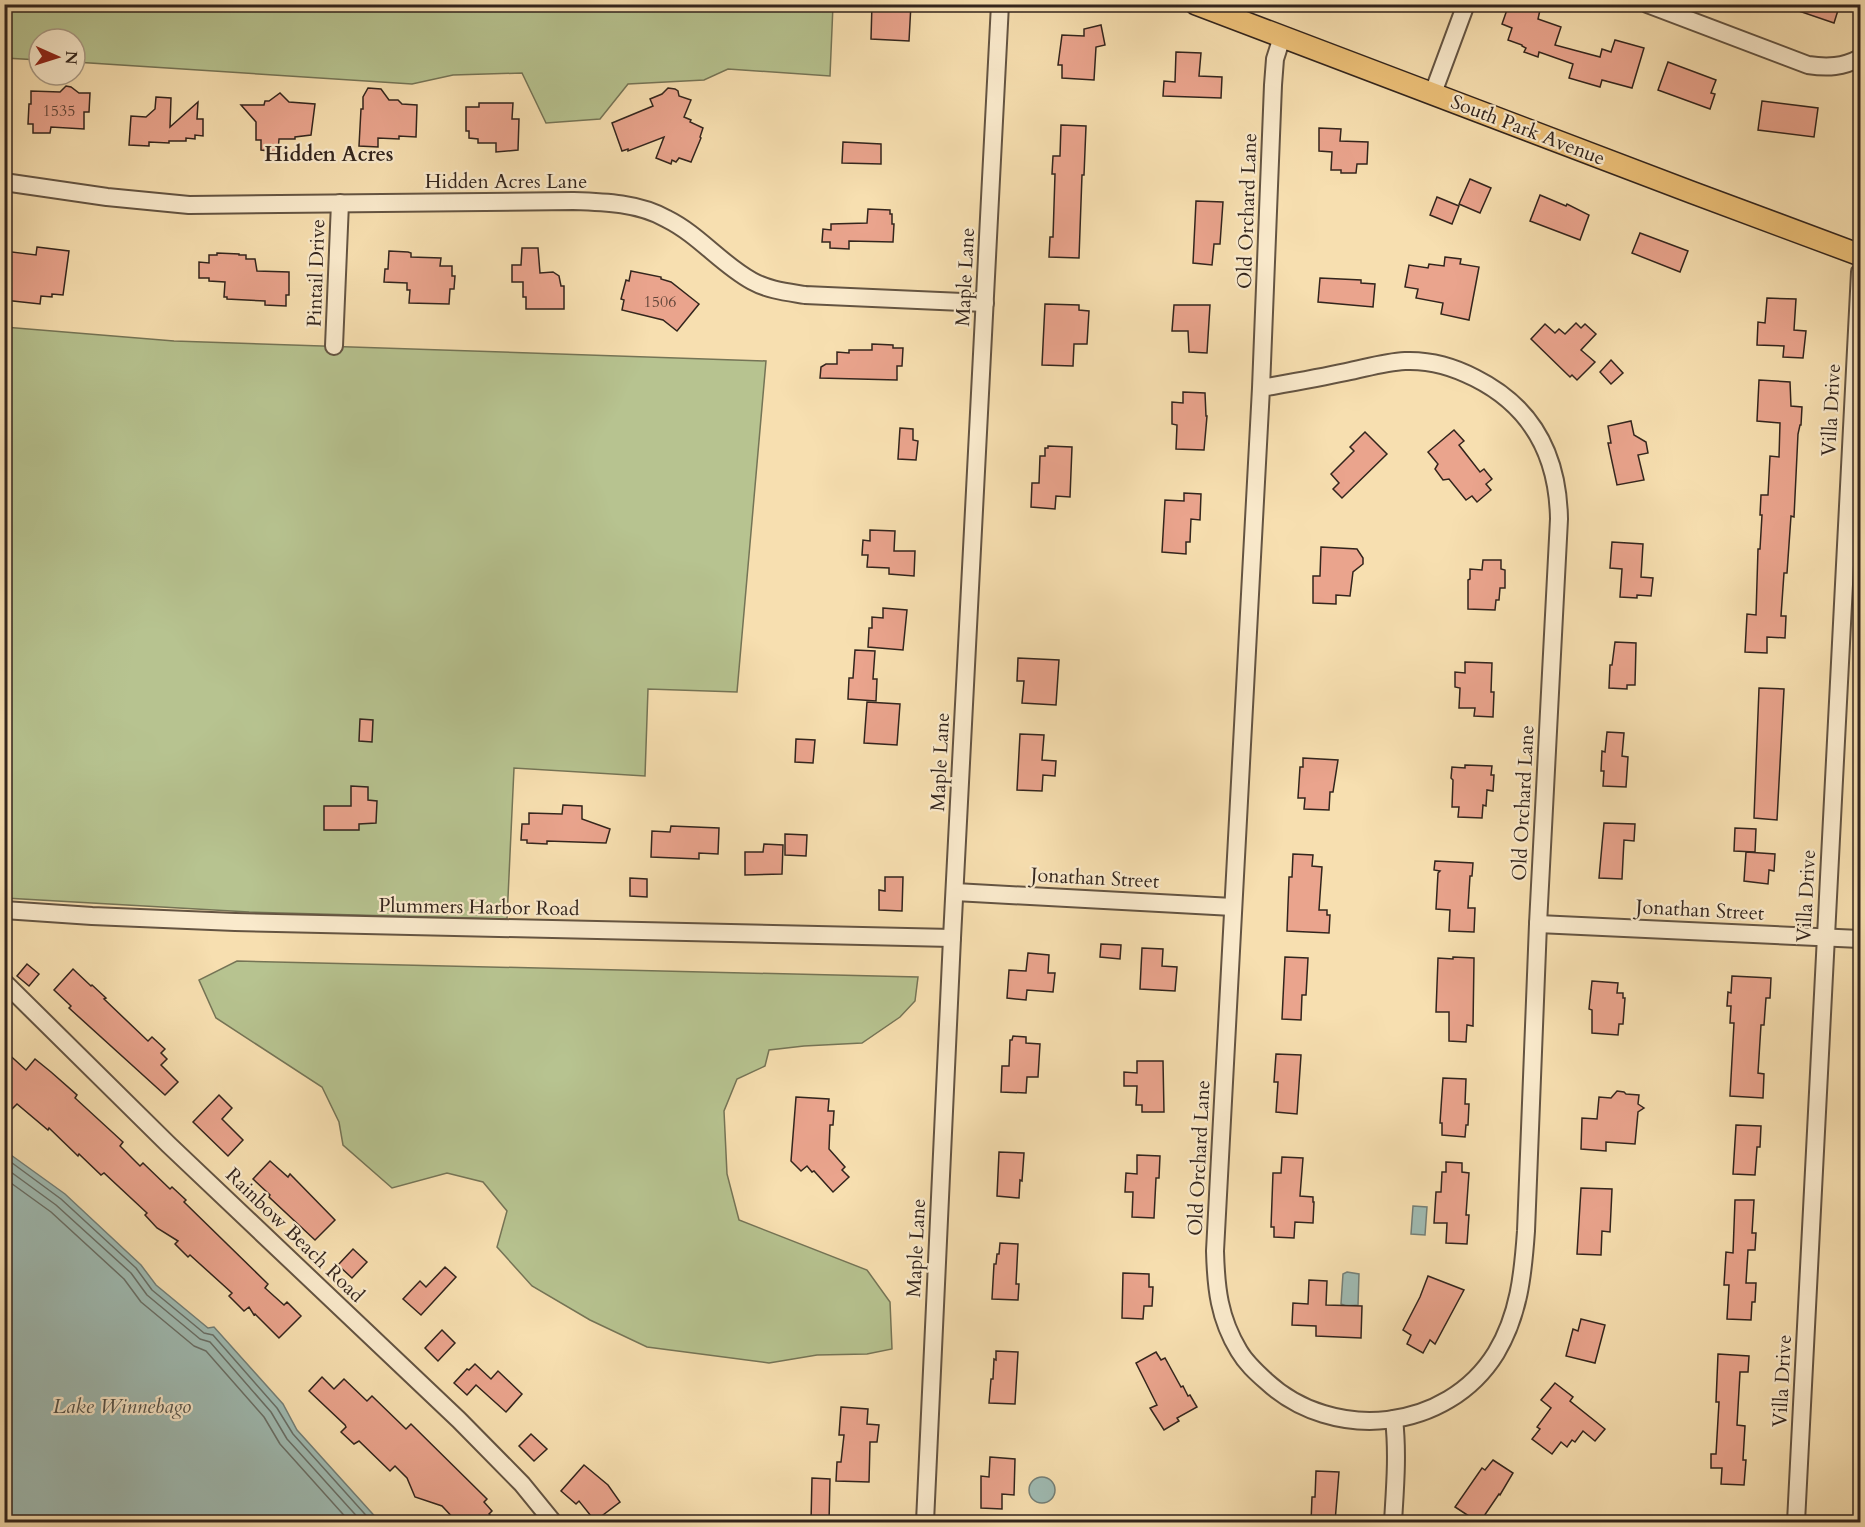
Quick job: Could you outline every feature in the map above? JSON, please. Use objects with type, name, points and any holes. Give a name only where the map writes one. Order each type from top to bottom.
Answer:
[{"type":"main road","name":"South Park Avenue","points":[[1196,4],[1860,255]]},
{"type":"street","name":"Maple Lane","points":[[925,1522],[952,938],[1000,4]]},
{"type":"street","points":[[1433,93],[1466,4]]},
{"type":"street","points":[[1647,4],[1808,66],[1826,68],[1841,66],[1859,59]]},
{"type":"street","name":"Old Orchard Lane","points":[[1261,388],[1392,362],[1407,361],[1442,365],[1461,371],[1503,394],[1524,415],[1547,454],[1557,484],[1559,519],[1523,1270],[1516,1310],[1496,1354],[1486,1367],[1464,1388],[1437,1405],[1394,1419],[1366,1422],[1332,1417],[1301,1406],[1273,1388],[1245,1359],[1232,1338],[1221,1309],[1216,1286],[1215,1251],[1261,388],[1273,85],[1275,59],[1282,37]]},
{"type":"street","name":"Hidden Acres Lane","points":[[4,182],[107,197],[189,205],[573,201],[622,204],[667,218],[731,267],[754,282],[777,291],[805,295],[985,303]]},
{"type":"street","name":"Pintail Drive","points":[[334,346],[340,203]]},
{"type":"street","name":"Villa Drive","points":[[1796,1522],[1860,272]]},
{"type":"street","name":"Jonathan Street","points":[[955,892],[1233,907]]},
{"type":"street","name":"Plummers Harbor Road","points":[[4,910],[235,922],[952,938]]},
{"type":"street","name":"Jonathan Street","points":[[1538,924],[1860,939]]},
{"type":"street","name":"Rainbow Beach Road","points":[[4,982],[169,1144],[459,1420],[522,1484],[553,1522]]},
{"type":"street","points":[[1394,1419],[1396,1442],[1394,1522]]},
{"type":"green space","points":[[833,4],[830,76],[728,69],[704,80],[628,84],[600,119],[546,123],[522,73],[453,75],[412,84],[87,63],[87,27],[27,27],[27,59],[5,58],[4,5]]},
{"type":"green space","points":[[4,327],[174,341],[766,361],[737,692],[648,689],[645,776],[514,768],[507,919],[249,912],[5,898]]},
{"type":"green space","points":[[237,961],[918,977],[915,1001],[900,1017],[862,1043],[769,1050],[765,1066],[737,1079],[724,1111],[727,1174],[739,1220],[867,1270],[890,1302],[892,1349],[867,1354],[817,1355],[769,1363],[647,1347],[590,1320],[532,1286],[497,1247],[507,1211],[483,1182],[447,1173],[392,1188],[343,1145],[339,1122],[322,1087],[216,1018],[199,980]]},
{"type":"water","name":"Lake Winnebago","points":[[4,1150],[65,1194],[141,1265],[156,1285],[208,1328],[214,1327],[283,1404],[297,1430],[380,1522],[5,1522]]},
{"type":"water","points":[[1413,1206],[1427,1207],[1425,1235],[1411,1234]]},
{"type":"water","points":[[1347,1272],[1359,1274],[1358,1305],[1341,1304],[1343,1274]]},
{"type":"water","points":[[1042,1477],[1051,1481],[1055,1490],[1051,1499],[1042,1503],[1033,1499],[1029,1490],[1033,1481]]},
{"type":"building","points":[[872,4],[911,4],[909,41],[871,39]]},
{"type":"building","points":[[1509,4],[1524,4],[1540,10],[1538,19],[1561,27],[1555,45],[1600,57],[1602,49],[1611,52],[1615,40],[1644,48],[1632,88],[1602,80],[1600,87],[1569,78],[1573,64],[1539,52],[1538,57],[1524,52],[1526,48],[1522,45],[1508,40],[1512,28],[1502,24]]},
{"type":"building","points":[[1787,4],[1840,4],[1834,23],[1787,7]]},
{"type":"building","points":[[1101,25],[1105,45],[1096,47],[1094,80],[1062,78],[1062,65],[1058,65],[1062,35],[1084,36],[1084,29]]},
{"type":"building","points":[[1176,52],[1201,53],[1199,76],[1222,77],[1221,98],[1163,96],[1164,81],[1175,82]]},
{"type":"building","points":[[1668,62],[1716,80],[1711,93],[1715,94],[1710,109],[1658,90]]},
{"type":"building","points":[[65,87],[71,87],[79,93],[90,93],[89,112],[84,112],[84,129],[51,127],[50,133],[33,133],[33,124],[28,124],[31,91],[60,92]]},
{"type":"building","points":[[368,88],[381,89],[389,100],[417,105],[416,137],[378,138],[378,147],[359,146],[361,109],[363,109],[363,97]]},
{"type":"building","points":[[668,88],[675,89],[679,96],[691,100],[684,117],[703,128],[691,162],[679,158],[676,162],[672,160],[671,164],[656,158],[664,137],[628,151],[628,149],[622,151],[612,123],[653,106],[650,99],[662,94]]},
{"type":"building","points":[[280,93],[289,102],[315,104],[311,135],[295,137],[295,139],[279,139],[278,152],[261,150],[261,140],[256,140],[256,122],[241,105],[264,105],[265,101],[269,101]]},
{"type":"building","points":[[156,97],[171,98],[170,127],[198,102],[197,119],[203,119],[203,136],[195,135],[195,139],[186,138],[186,141],[169,141],[169,143],[149,142],[149,146],[129,145],[131,116],[146,117],[155,109]]},
{"type":"building","points":[[1762,101],[1818,108],[1814,137],[1758,130]]},
{"type":"building","points":[[479,103],[513,103],[512,119],[519,119],[518,150],[496,152],[496,143],[478,143],[478,139],[469,138],[469,131],[466,131],[466,107],[479,107]]},
{"type":"building","points":[[1061,125],[1086,126],[1079,258],[1049,257],[1050,237],[1053,237],[1055,174],[1052,174],[1053,156],[1060,156]]},
{"type":"building","points":[[1319,128],[1341,129],[1340,141],[1368,142],[1367,164],[1357,164],[1356,173],[1331,170],[1332,152],[1319,151]]},
{"type":"building","points":[[843,142],[881,144],[881,164],[842,163]]},
{"type":"building","points":[[1470,179],[1491,188],[1480,213],[1459,204]]},
{"type":"building","points":[[1540,195],[1566,206],[1567,204],[1589,215],[1580,240],[1530,221]]},
{"type":"building","points":[[1437,197],[1459,206],[1452,224],[1430,215]]},
{"type":"building","points":[[1196,201],[1223,202],[1220,244],[1214,244],[1212,265],[1193,263]]},
{"type":"building","points":[[868,209],[890,210],[892,224],[894,224],[893,242],[849,241],[849,249],[830,248],[830,242],[822,242],[823,229],[831,230],[831,224],[867,223]]},
{"type":"building","points":[[1640,233],[1688,251],[1680,272],[1632,253]]},
{"type":"building","points":[[37,247],[69,251],[63,295],[41,296],[40,304],[4,300],[4,251],[36,255]]},
{"type":"building","points":[[522,248],[538,248],[540,273],[553,272],[559,276],[561,286],[564,286],[564,309],[526,309],[523,282],[512,282],[512,265],[521,265]]},
{"type":"building","points":[[389,251],[408,252],[411,253],[411,257],[441,258],[440,266],[452,266],[452,276],[455,276],[454,289],[450,289],[449,304],[409,303],[410,290],[407,290],[407,283],[384,282],[385,269],[388,269]]},
{"type":"building","points":[[217,253],[246,255],[246,259],[255,259],[257,271],[289,272],[289,295],[286,295],[286,306],[265,305],[265,301],[227,299],[224,297],[225,282],[199,278],[199,262],[209,263],[209,255],[217,255]]},
{"type":"building","points":[[1445,257],[1461,259],[1460,264],[1479,267],[1469,320],[1441,314],[1443,303],[1416,298],[1418,289],[1405,287],[1409,265],[1428,268],[1429,264],[1444,266]]},
{"type":"building","points":[[631,271],[661,277],[699,304],[677,331],[663,320],[622,310],[624,300],[621,299]]},
{"type":"building","points":[[1320,278],[1361,280],[1361,283],[1375,284],[1373,307],[1318,302]]},
{"type":"building","points":[[1767,298],[1796,299],[1794,330],[1806,331],[1803,358],[1783,357],[1784,346],[1757,345],[1758,322],[1765,323]]},
{"type":"building","points":[[1045,304],[1079,305],[1079,310],[1089,311],[1087,344],[1074,344],[1073,366],[1042,365]]},
{"type":"building","points":[[1174,305],[1210,305],[1207,353],[1189,352],[1188,331],[1172,331]]},
{"type":"building","points":[[1576,323],[1581,328],[1585,324],[1596,334],[1581,350],[1595,362],[1577,380],[1572,375],[1570,377],[1531,339],[1545,324],[1555,333],[1559,329],[1565,334]]},
{"type":"building","points":[[872,344],[903,348],[902,366],[897,366],[897,380],[820,378],[821,367],[826,364],[837,364],[837,352],[872,350]]},
{"type":"building","points":[[1611,360],[1623,373],[1611,384],[1600,372]]},
{"type":"building","points":[[1759,380],[1790,382],[1791,406],[1802,407],[1798,434],[1794,517],[1791,516],[1787,573],[1784,573],[1781,616],[1786,616],[1785,638],[1767,637],[1767,653],[1745,652],[1747,614],[1756,615],[1758,549],[1760,549],[1762,515],[1760,515],[1761,495],[1768,495],[1770,456],[1779,457],[1780,423],[1757,421]]},
{"type":"building","points":[[1183,392],[1205,393],[1207,416],[1204,450],[1176,449],[1177,425],[1172,424],[1172,402],[1183,403]]},
{"type":"building","points":[[1631,421],[1634,435],[1646,442],[1648,453],[1638,455],[1644,480],[1617,485],[1608,443],[1611,443],[1608,426]]},
{"type":"building","points":[[900,428],[913,429],[913,440],[918,441],[916,460],[898,459]]},
{"type":"building","points":[[1454,430],[1464,441],[1459,445],[1480,472],[1484,469],[1492,479],[1486,484],[1491,490],[1477,502],[1472,496],[1466,500],[1449,479],[1443,480],[1435,469],[1438,464],[1428,452]]},
{"type":"building","points":[[1365,432],[1387,454],[1342,498],[1333,489],[1339,483],[1331,474],[1354,451],[1350,447]]},
{"type":"building","points":[[1048,446],[1072,447],[1070,497],[1056,496],[1055,509],[1031,507],[1032,483],[1039,483],[1040,456],[1045,456],[1045,448]]},
{"type":"building","points":[[1184,493],[1201,494],[1200,520],[1191,519],[1190,542],[1186,542],[1186,554],[1162,552],[1165,500],[1184,501]]},
{"type":"building","points":[[870,530],[895,531],[894,551],[915,551],[914,576],[889,574],[889,568],[867,567],[868,555],[862,555],[863,540],[870,541]]},
{"type":"building","points":[[1612,542],[1643,544],[1641,577],[1653,578],[1651,596],[1620,597],[1622,569],[1610,568]]},
{"type":"building","points":[[1321,547],[1357,549],[1363,558],[1363,564],[1353,572],[1350,596],[1336,595],[1336,604],[1313,603],[1313,576],[1320,576]]},
{"type":"building","points":[[1483,560],[1501,560],[1501,569],[1505,570],[1505,588],[1500,588],[1495,610],[1468,609],[1470,569],[1482,570]]},
{"type":"building","points":[[883,608],[907,610],[903,650],[868,647],[872,617],[883,618]]},
{"type":"building","points":[[1615,642],[1636,643],[1635,685],[1627,685],[1627,689],[1609,688],[1610,665],[1612,665]]},
{"type":"building","points":[[855,650],[875,651],[873,679],[877,679],[876,701],[848,699],[849,678],[853,678]]},
{"type":"building","points":[[1018,658],[1059,660],[1056,705],[1022,703],[1024,681],[1017,681]]},
{"type":"building","points":[[1465,662],[1492,663],[1493,717],[1474,716],[1475,708],[1459,708],[1460,688],[1455,687],[1455,672],[1465,673]]},
{"type":"building","points":[[1759,688],[1784,689],[1777,820],[1754,818]]},
{"type":"building","points":[[867,702],[900,704],[897,745],[864,743]]},
{"type":"building","points":[[360,719],[373,720],[372,742],[359,741]]},
{"type":"building","points":[[1607,732],[1624,733],[1622,756],[1628,757],[1626,787],[1603,786],[1602,751],[1605,752]]},
{"type":"building","points":[[1020,734],[1044,735],[1042,760],[1056,761],[1055,776],[1043,775],[1042,791],[1017,790]]},
{"type":"building","points":[[796,739],[815,740],[813,763],[795,762]]},
{"type":"building","points":[[1303,758],[1338,760],[1333,792],[1330,792],[1329,810],[1304,809],[1305,798],[1298,798],[1300,767],[1303,767]]},
{"type":"building","points":[[1465,765],[1492,766],[1493,791],[1487,790],[1486,806],[1483,805],[1482,818],[1458,817],[1459,807],[1452,807],[1452,767],[1465,768]]},
{"type":"building","points":[[351,786],[368,787],[368,800],[377,801],[376,823],[359,824],[359,830],[324,830],[324,806],[351,806]]},
{"type":"building","points":[[563,805],[582,806],[582,819],[610,829],[606,843],[547,841],[547,844],[527,843],[527,840],[521,840],[522,824],[529,824],[529,813],[562,814]]},
{"type":"building","points":[[1604,823],[1635,824],[1634,841],[1624,840],[1622,879],[1599,878]]},
{"type":"building","points":[[671,826],[719,828],[718,854],[699,853],[699,859],[651,857],[652,831],[670,832]]},
{"type":"building","points":[[1735,828],[1756,829],[1755,852],[1734,851]]},
{"type":"building","points":[[785,834],[807,835],[806,856],[785,855]]},
{"type":"building","points":[[764,844],[783,845],[782,874],[745,875],[745,852],[763,852]]},
{"type":"building","points":[[1746,852],[1775,854],[1774,871],[1769,870],[1768,884],[1744,881]]},
{"type":"building","points":[[1293,854],[1313,855],[1312,866],[1322,867],[1319,910],[1327,910],[1327,915],[1330,915],[1329,933],[1287,931],[1289,877],[1292,877]]},
{"type":"building","points":[[1435,861],[1473,863],[1468,908],[1475,908],[1474,932],[1449,931],[1450,910],[1436,909],[1440,871],[1434,870]]},
{"type":"building","points":[[885,877],[903,877],[902,911],[879,910],[879,890],[885,891]]},
{"type":"building","points":[[630,878],[647,879],[647,897],[630,896]]},
{"type":"building","points":[[1101,944],[1121,945],[1120,959],[1100,957]]},
{"type":"building","points":[[1142,948],[1163,949],[1162,966],[1177,967],[1175,991],[1140,989]]},
{"type":"building","points":[[1028,953],[1049,955],[1048,973],[1055,973],[1053,992],[1027,990],[1026,1000],[1007,998],[1009,970],[1026,971]]},
{"type":"building","points":[[1285,957],[1308,958],[1306,995],[1302,995],[1301,1020],[1282,1019]]},
{"type":"building","points":[[1453,957],[1474,958],[1473,1026],[1467,1025],[1466,1042],[1449,1041],[1449,1012],[1436,1012],[1438,958],[1453,959]]},
{"type":"building","points":[[27,964],[39,974],[29,986],[17,976]]},
{"type":"building","points":[[73,969],[106,998],[104,999],[148,1041],[152,1037],[165,1049],[161,1053],[167,1059],[161,1065],[178,1082],[165,1095],[69,1008],[71,1006],[54,990]]},
{"type":"building","points":[[1732,976],[1771,978],[1770,998],[1766,998],[1764,1025],[1761,1025],[1758,1073],[1764,1074],[1763,1098],[1730,1096],[1734,1023],[1730,1023],[1731,1006],[1727,1006],[1728,992],[1731,993]]},
{"type":"building","points":[[1592,981],[1618,983],[1617,993],[1623,993],[1623,998],[1625,998],[1623,1024],[1619,1024],[1618,1035],[1592,1033],[1592,1010],[1589,1009]]},
{"type":"building","points":[[1013,1036],[1026,1037],[1026,1043],[1040,1044],[1038,1077],[1027,1077],[1026,1093],[1001,1092],[1002,1066],[1009,1066],[1010,1040]]},
{"type":"building","points":[[4,1050],[26,1070],[35,1059],[77,1095],[75,1098],[123,1142],[120,1146],[140,1166],[143,1163],[170,1189],[172,1187],[186,1200],[184,1202],[268,1284],[265,1288],[284,1305],[287,1302],[301,1316],[279,1338],[254,1315],[249,1307],[244,1311],[229,1296],[232,1293],[190,1255],[188,1257],[175,1244],[178,1241],[157,1228],[145,1215],[147,1213],[104,1173],[101,1175],[49,1128],[48,1130],[17,1104],[12,1109],[4,1103]]},
{"type":"building","points":[[1276,1054],[1301,1055],[1297,1114],[1276,1112],[1278,1082],[1274,1082]]},
{"type":"building","points":[[1137,1061],[1163,1061],[1164,1112],[1142,1112],[1142,1105],[1136,1105],[1137,1086],[1124,1086],[1124,1072],[1137,1073]]},
{"type":"building","points":[[1443,1078],[1466,1079],[1465,1104],[1469,1104],[1465,1137],[1442,1135],[1442,1123],[1440,1123]]},
{"type":"building","points":[[1617,1091],[1639,1095],[1638,1104],[1644,1108],[1638,1112],[1635,1144],[1606,1142],[1606,1151],[1581,1149],[1582,1118],[1597,1119],[1599,1097],[1611,1098]]},
{"type":"building","points":[[219,1095],[232,1108],[222,1119],[243,1140],[228,1156],[193,1122]]},
{"type":"building","points":[[796,1097],[829,1099],[828,1111],[834,1111],[833,1125],[830,1125],[829,1149],[845,1167],[842,1170],[849,1177],[833,1192],[814,1171],[812,1172],[807,1166],[801,1171],[791,1161]]},
{"type":"building","points":[[1736,1125],[1761,1126],[1755,1175],[1733,1174]]},
{"type":"building","points":[[999,1152],[1024,1153],[1019,1198],[997,1196]]},
{"type":"building","points":[[1137,1155],[1160,1156],[1159,1178],[1156,1178],[1154,1218],[1132,1217],[1133,1192],[1125,1192],[1126,1173],[1137,1174]]},
{"type":"building","points":[[1282,1157],[1303,1158],[1300,1196],[1313,1197],[1314,1202],[1313,1223],[1295,1222],[1294,1238],[1274,1237],[1274,1227],[1271,1227],[1273,1173],[1281,1173]]},
{"type":"building","points":[[270,1161],[288,1177],[290,1174],[335,1220],[315,1240],[253,1179]]},
{"type":"building","points":[[1446,1162],[1462,1163],[1462,1172],[1469,1173],[1466,1215],[1469,1215],[1467,1244],[1446,1243],[1447,1223],[1434,1223],[1436,1192],[1441,1192],[1442,1172],[1446,1172]]},
{"type":"building","points":[[1581,1188],[1612,1189],[1610,1232],[1602,1231],[1601,1255],[1577,1254]]},
{"type":"building","points":[[1735,1200],[1754,1200],[1752,1233],[1756,1233],[1755,1250],[1748,1250],[1746,1283],[1756,1283],[1751,1320],[1727,1319],[1729,1285],[1724,1285],[1726,1252],[1733,1253]]},
{"type":"building","points":[[1000,1243],[1018,1244],[1016,1284],[1019,1284],[1018,1300],[992,1299],[994,1264],[999,1254]]},
{"type":"building","points":[[353,1249],[367,1262],[352,1278],[338,1265]]},
{"type":"building","points":[[445,1267],[456,1277],[421,1315],[403,1299],[420,1281],[426,1287]]},
{"type":"building","points":[[1123,1273],[1149,1274],[1149,1287],[1153,1287],[1152,1306],[1144,1306],[1143,1319],[1122,1318]]},
{"type":"building","points":[[1428,1276],[1464,1290],[1435,1344],[1430,1340],[1423,1353],[1407,1344],[1411,1335],[1403,1330]]},
{"type":"building","points":[[1309,1280],[1327,1281],[1326,1305],[1362,1306],[1361,1338],[1316,1336],[1316,1326],[1292,1325],[1293,1303],[1308,1304]]},
{"type":"building","points":[[1581,1319],[1605,1325],[1595,1363],[1566,1356],[1573,1329],[1578,1331]]},
{"type":"building","points":[[442,1330],[455,1343],[438,1361],[425,1348]]},
{"type":"building","points":[[996,1351],[1018,1352],[1015,1404],[989,1403]]},
{"type":"building","points":[[1156,1352],[1161,1360],[1165,1358],[1181,1387],[1183,1386],[1197,1407],[1177,1418],[1179,1421],[1164,1430],[1150,1408],[1157,1405],[1136,1363]]},
{"type":"building","points":[[1718,1354],[1749,1356],[1748,1372],[1740,1372],[1737,1425],[1745,1426],[1744,1485],[1721,1484],[1722,1468],[1711,1468],[1711,1454],[1716,1454],[1719,1402],[1716,1402]]},
{"type":"building","points":[[475,1364],[491,1379],[498,1371],[522,1394],[506,1412],[476,1385],[467,1395],[454,1383]]},
{"type":"building","points":[[322,1377],[334,1389],[344,1379],[367,1401],[372,1396],[406,1429],[411,1424],[487,1499],[484,1502],[492,1511],[489,1514],[498,1522],[457,1522],[442,1506],[415,1497],[407,1478],[395,1466],[390,1471],[359,1441],[354,1444],[341,1432],[346,1427],[345,1425],[309,1391]]},
{"type":"building","points":[[1555,1383],[1573,1397],[1570,1401],[1605,1429],[1595,1441],[1583,1431],[1575,1442],[1572,1440],[1567,1447],[1561,1442],[1552,1454],[1532,1439],[1540,1429],[1537,1427],[1551,1408],[1541,1400]]},
{"type":"building","points":[[841,1407],[868,1409],[867,1424],[879,1425],[877,1442],[870,1442],[869,1482],[836,1481],[837,1462],[841,1462],[844,1435],[839,1435]]},
{"type":"building","points":[[531,1434],[547,1449],[534,1461],[519,1446]]},
{"type":"building","points":[[990,1457],[1015,1459],[1014,1495],[1002,1494],[1002,1509],[981,1508],[981,1476],[989,1477]]},
{"type":"building","points":[[1493,1460],[1513,1473],[1500,1495],[1478,1522],[1455,1507],[1482,1468],[1485,1470]]},
{"type":"building","points":[[584,1465],[608,1485],[620,1502],[595,1521],[579,1501],[576,1504],[561,1491]]},
{"type":"building","points":[[1316,1471],[1339,1472],[1335,1522],[1311,1522]]},
{"type":"building","points":[[812,1478],[830,1479],[829,1522],[811,1522]]},
{"type":"district","name":"Hidden Acres","points":[[329,154]]}]
